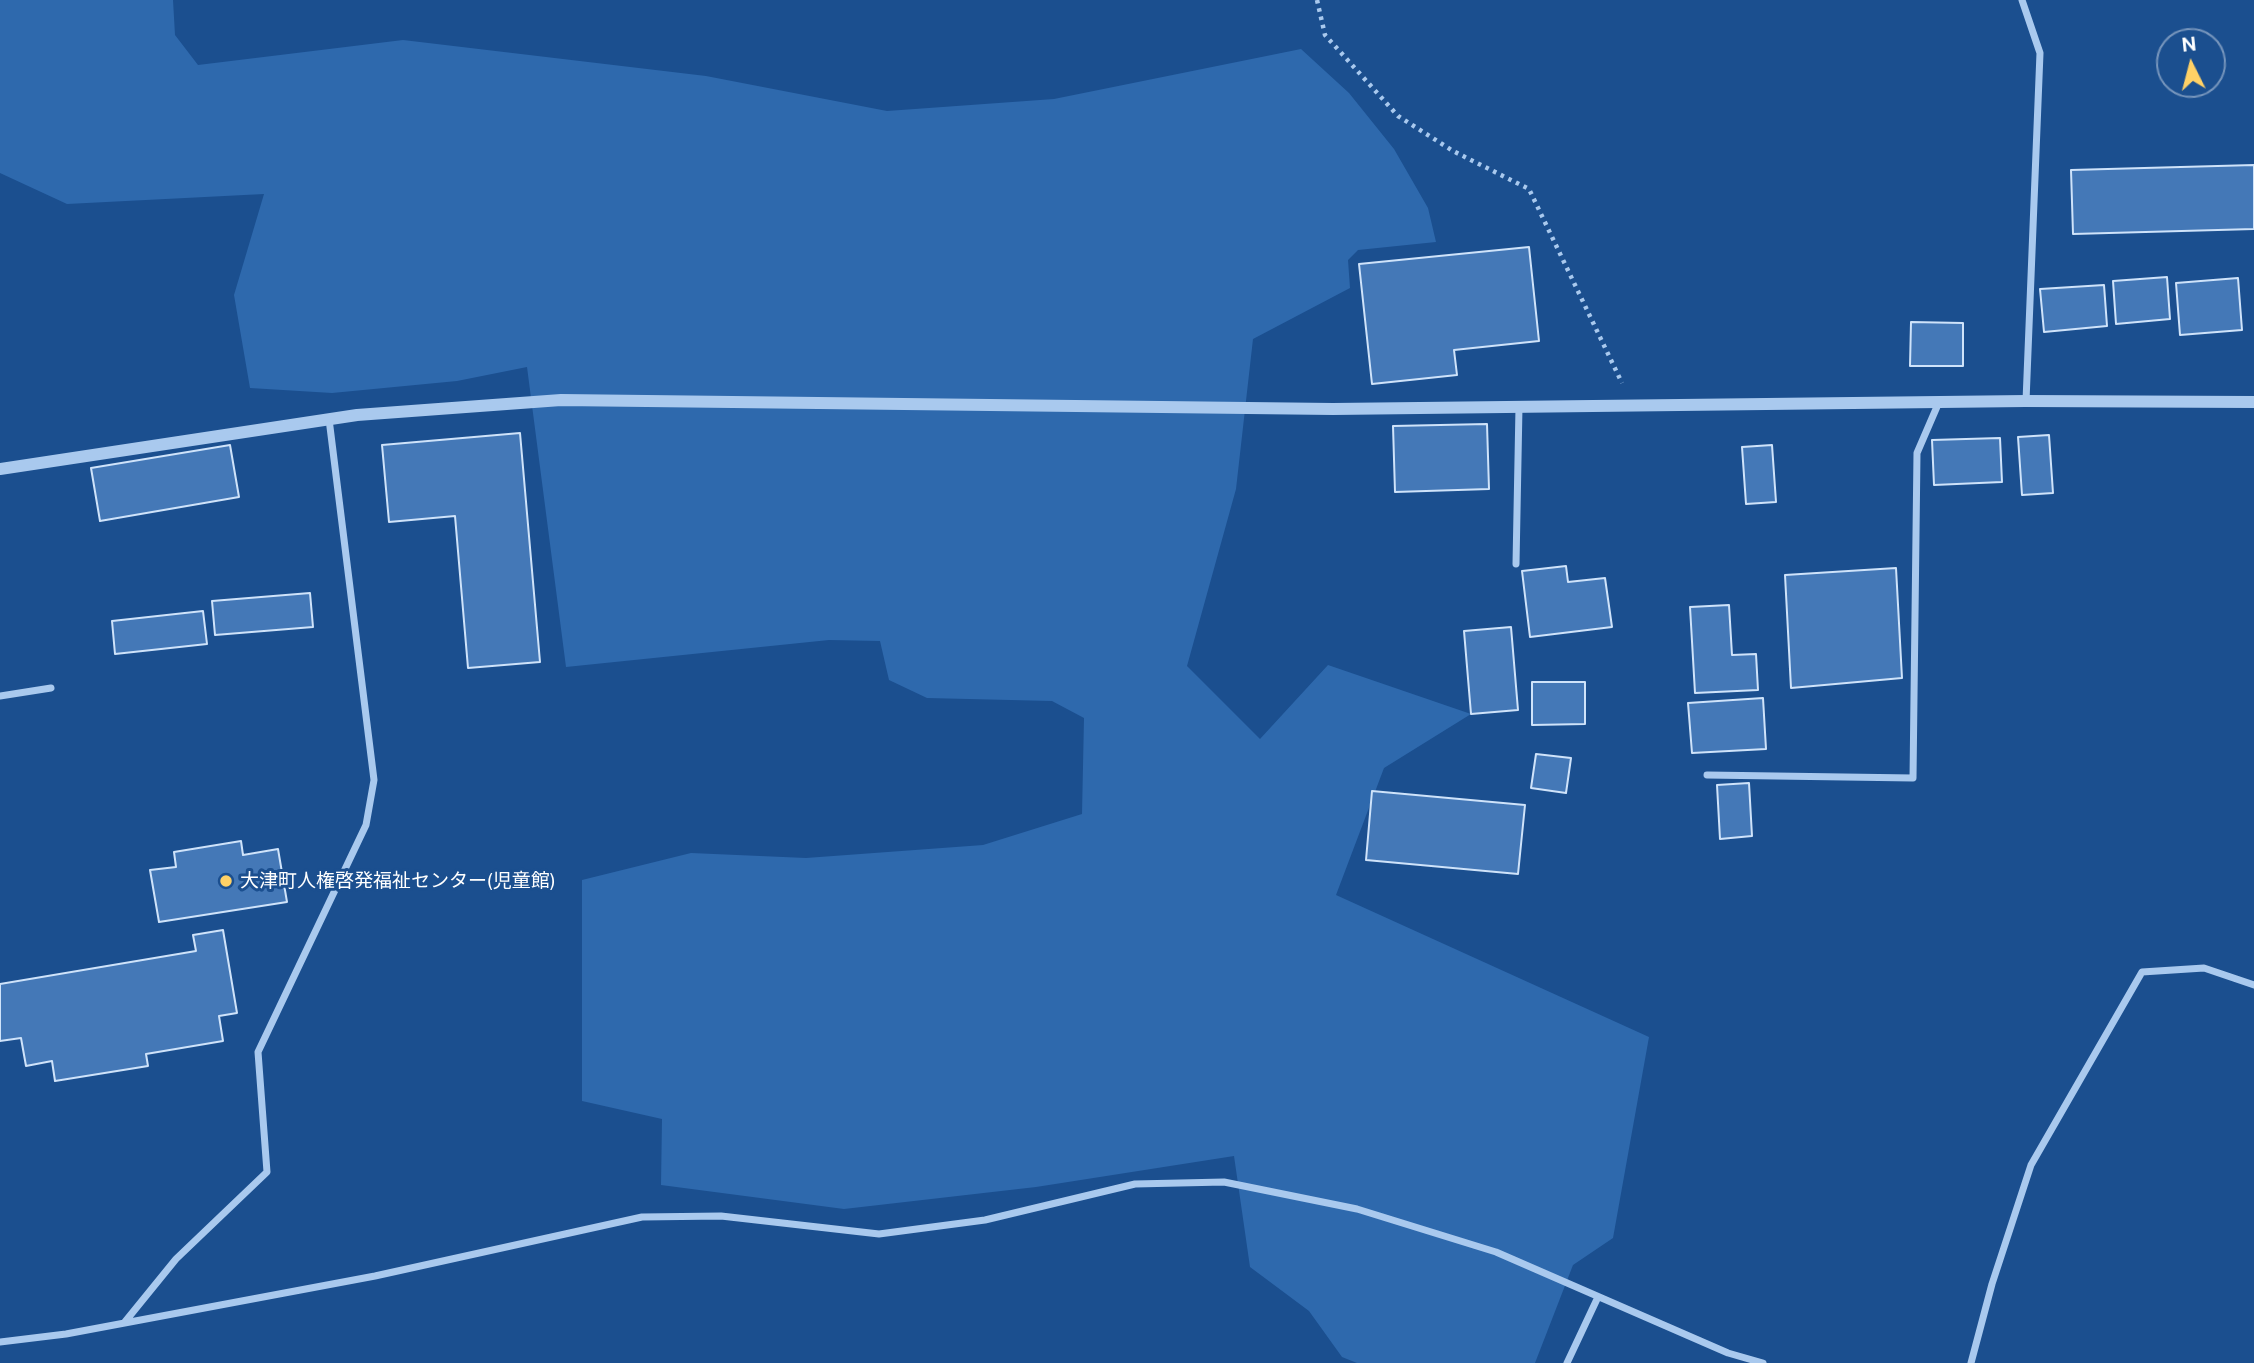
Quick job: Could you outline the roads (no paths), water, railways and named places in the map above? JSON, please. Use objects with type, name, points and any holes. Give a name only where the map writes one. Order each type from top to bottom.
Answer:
[{"type":"street","points":[[2022,0],[2040,53],[2026,401]]},
{"type":"street","points":[[0,469],[357,415],[561,400],[1333,409],[1939,401],[2254,402]]},
{"type":"street","points":[[1707,775],[1913,778],[1917,453],[1939,401]]},
{"type":"street","points":[[1516,564],[1519,407]]},
{"type":"street","points":[[124,1324],[176,1259],[267,1172],[258,1052],[366,825],[374,780],[330,419]]},
{"type":"street","points":[[0,696],[51,688]]},
{"type":"street","points":[[1971,1363],[1992,1284],[2031,1165],[2142,972],[2204,968],[2254,985]]},
{"type":"street","points":[[0,1342],[124,1324],[374,1276],[642,1217],[721,1216],[879,1234],[985,1220],[1135,1184],[1224,1182],[1357,1209],[1496,1252],[1728,1353],[1763,1363]]},
{"type":"street","points":[[1567,1363],[1598,1297]]},
{"type":"place","name":"大津町人権啓発福祉センター(児童館)","points":[[226,881]]}]
